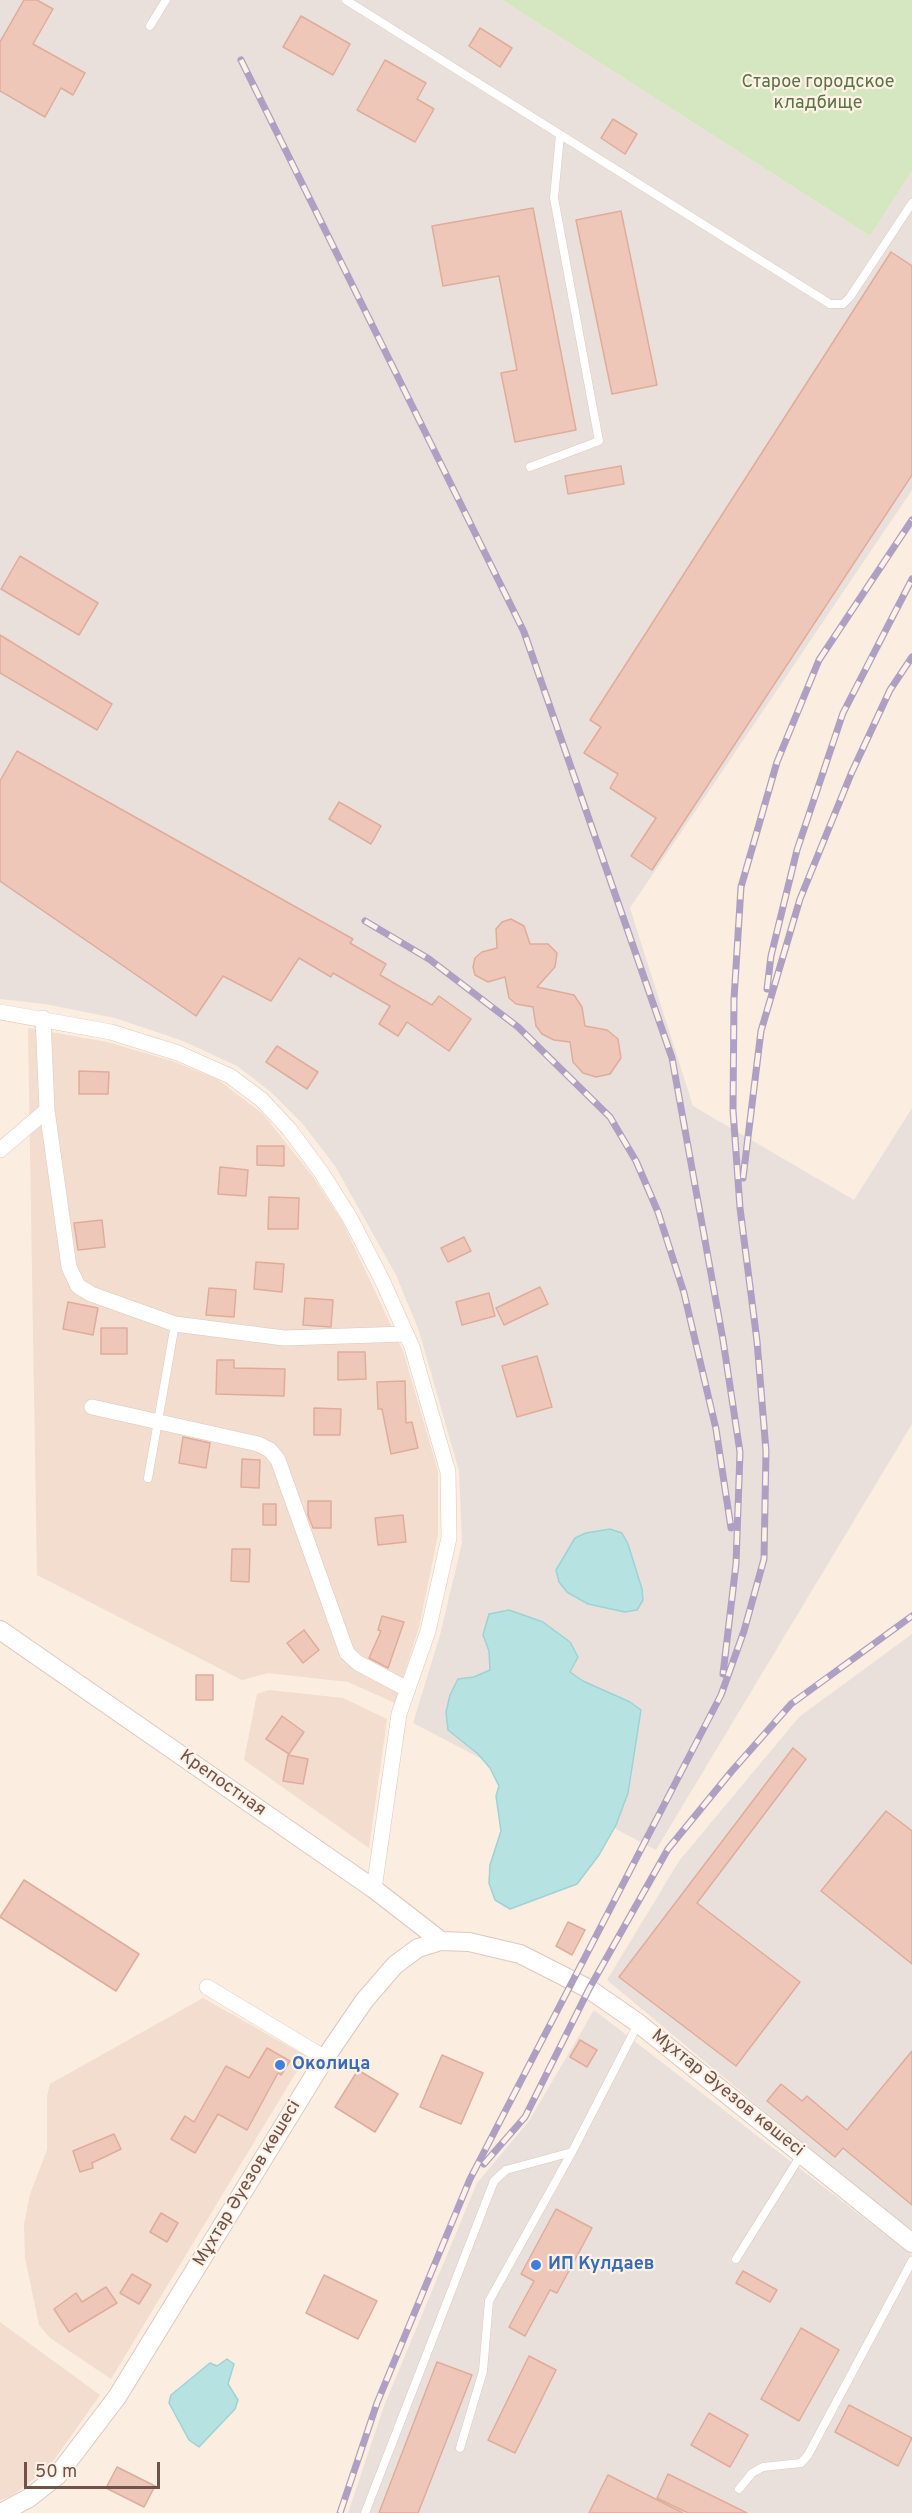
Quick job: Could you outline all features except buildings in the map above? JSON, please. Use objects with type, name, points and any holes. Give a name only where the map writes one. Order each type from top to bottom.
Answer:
[{"type":"street","points":[[0,1012],[111,1032],[178,1053],[230,1076],[262,1100],[309,1155],[350,1218],[406,1334],[448,1472],[449,1538],[428,1631],[399,1714],[374,1889]]},
{"type":"street","points":[[43,1018],[47,1110],[69,1267],[78,1286],[91,1294],[175,1324],[284,1338],[406,1334]]},
{"type":"street","points":[[0,1150],[47,1110]]},
{"type":"street","points":[[92,1407],[258,1444],[275,1455],[347,1653],[358,1663],[407,1689]]},
{"type":"street","name":"Крепостная","points":[[0,1630],[374,1889],[441,1941]]},
{"type":"street","name":"Мұхтар Әуезов көшесі","points":[[1,2513],[39,2491],[57,2476],[117,2397],[325,2058],[364,2001],[395,1965],[418,1948],[441,1941],[469,1942],[520,1954],[589,1989],[638,2023],[912,2244]]},
{"type":"street","points":[[207,1987],[325,2058]]},
{"type":"lane","points":[[150,26],[166,0]]},
{"type":"lane","points":[[346,0],[825,301],[839,305],[850,297],[912,203]]},
{"type":"lane","points":[[530,467],[599,441],[554,198],[560,135]]},
{"type":"lane","points":[[148,1478],[175,1324]]},
{"type":"lane","points":[[460,2448],[483,2371],[489,2301],[572,2152],[638,2023]]},
{"type":"lane","points":[[365,2513],[494,2181],[506,2170],[572,2152]]},
{"type":"lane","points":[[736,2259],[801,2154]]},
{"type":"lane","points":[[739,2489],[753,2473],[763,2467],[801,2463],[808,2455],[912,2261]]},
{"type":"shaded area","points":[[0,0],[502,0],[870,236],[912,171],[912,490],[630,908],[693,1106],[854,1200],[912,1108],[912,1424],[656,1850],[413,1723],[440,1635],[462,1543],[459,1471],[419,1331],[396,1275],[335,1166],[302,1123],[271,1092],[237,1066],[183,1041],[115,1018],[45,1004],[0,999]]},
{"type":"shaded area","points":[[28,1028],[107,1042],[172,1061],[217,1079],[263,1114],[313,1177],[342,1221],[403,1351],[438,1471],[438,1535],[419,1627],[395,1703],[348,1682],[268,1673],[242,1680],[37,1575]]},
{"type":"shaded area","points":[[912,1634],[912,2234],[607,1980],[679,1861],[799,1717]]},
{"type":"shaded area","points":[[269,1690],[343,1698],[387,1719],[369,1848],[244,1760],[257,1694]]},
{"type":"shaded area","points":[[203,1998],[306,2056],[111,2379],[50,2338],[39,2325],[25,2258],[24,2225],[30,2194],[47,2150],[47,2096],[50,2084]]},
{"type":"shaded area","points":[[594,2010],[912,2255],[912,2513],[348,2513],[384,2406],[477,2183],[529,2121]]},
{"type":"shaded area","points":[[0,2322],[100,2395],[49,2467],[12,2496],[0,2500]]},
{"type":"green space","name":"Старое городское кладбище","points":[[502,0],[912,0],[912,171],[870,236]]},
{"type":"water","points":[[610,1529],[622,1533],[628,1544],[642,1589],[643,1600],[637,1610],[625,1612],[588,1604],[567,1592],[559,1582],[556,1570],[575,1538],[586,1533]]},
{"type":"water","points":[[509,1610],[543,1622],[570,1642],[578,1657],[570,1672],[583,1681],[630,1702],[641,1710],[628,1793],[616,1825],[599,1855],[577,1884],[510,1909],[495,1900],[489,1883],[490,1865],[501,1831],[496,1796],[499,1786],[490,1768],[478,1754],[448,1730],[446,1712],[450,1695],[458,1679],[474,1677],[490,1670],[489,1651],[483,1635],[489,1614]]},
{"type":"water","points":[[227,2359],[234,2364],[228,2384],[238,2400],[235,2409],[199,2447],[189,2440],[169,2403],[171,2395],[210,2363],[217,2366]]},
{"type":"railway","points":[[241,60],[524,632],[672,1058],[723,1340],[740,1452],[736,1564],[723,1674]]},
{"type":"railway","points":[[340,2513],[377,2403],[470,2179],[721,1695],[744,1631],[764,1559],[766,1451],[757,1341],[740,1208],[733,1110],[734,999],[741,887],[777,762],[819,660],[912,520]]},
{"type":"railway","points":[[767,989],[771,956],[797,850],[843,713],[912,579]]},
{"type":"railway","points":[[743,1178],[761,1031],[800,899],[851,774],[890,690],[912,657]]},
{"type":"railway","points":[[365,921],[429,959],[518,1027],[610,1117],[636,1161],[658,1212],[684,1293],[716,1429],[731,1528]]},
{"type":"railway","points":[[484,2164],[525,2117],[589,1989],[668,1849],[791,1704],[912,1616]]},
{"type":"place","name":"Околица","points":[[280,2065]]},
{"type":"place","name":"ИП Кулдаев","points":[[536,2265]]}]
